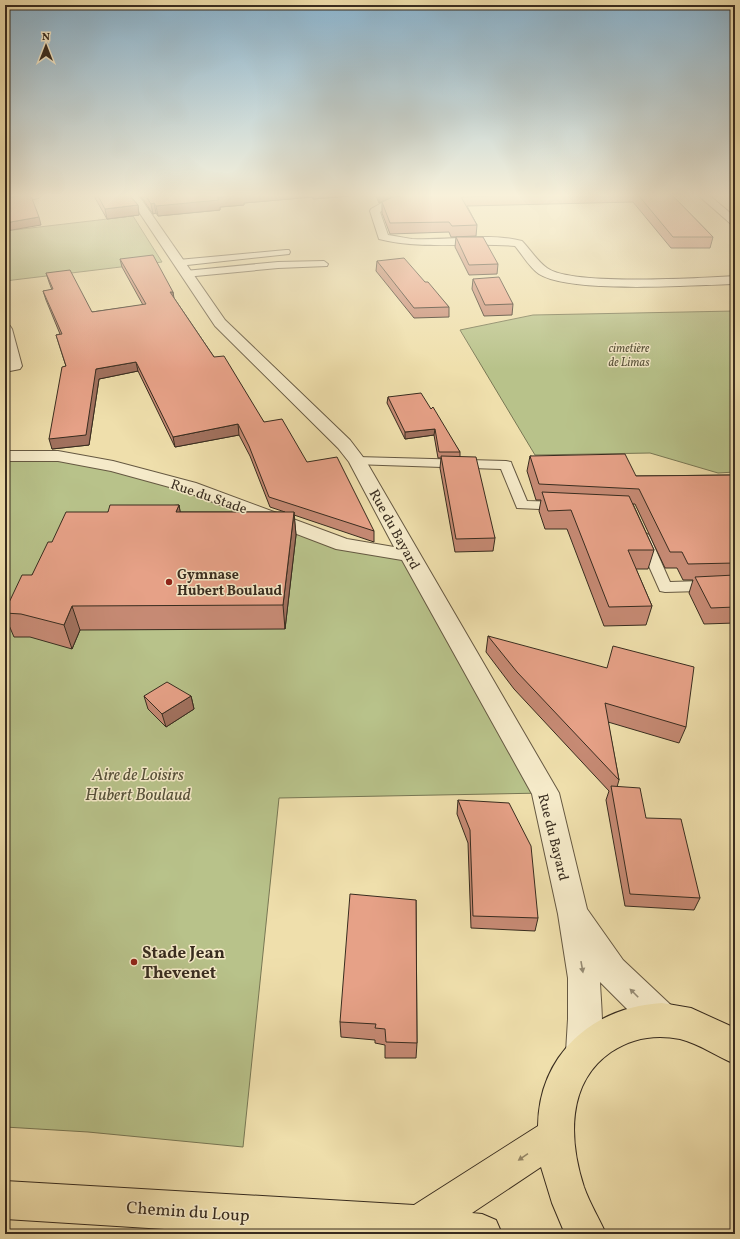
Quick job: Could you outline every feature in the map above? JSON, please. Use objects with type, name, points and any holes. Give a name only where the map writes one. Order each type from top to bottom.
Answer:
[{"type":"main road","points":[[586,1234],[573,1212],[560,1173],[555,1136],[558,1102],[568,1075],[582,1052],[605,1034],[632,1023],[662,1020],[691,1026],[720,1037],[735,1047]]},
{"type":"main road","points":[[419,1225],[555,1136]]},
{"type":"main road","name":"Chemin du Loup","points":[[5,1200],[419,1225],[482,1234]]},
{"type":"street","name":"Rue du Bayard","points":[[172,254],[220,323],[344,444],[357,461],[545,793],[573,914],[584,978],[585,1018],[582,1052]]},
{"type":"street","points":[[528,254],[544,271],[561,278],[592,281],[735,280]]},
{"type":"street","points":[[5,329],[15,366],[5,368]]},
{"type":"street","name":"Rue du Stade","points":[[5,456],[58,456],[113,466],[190,487],[344,545],[409,555]]},
{"type":"street","name":"Rue du Bayard","points":[[573,914],[612,971],[662,1020]]},
{"type":"lane","points":[[182,268],[274,254]]},
{"type":"lane","points":[[182,268],[324,264]]},
{"type":"lane","points":[[357,461],[506,465],[522,505],[576,507]]},
{"type":"lane","points":[[636,523],[665,587],[735,584]]},
{"type":"green space","points":[[5,254],[157,254],[162,262],[5,281]]},
{"type":"green space","name":"cimetière de Limas","points":[[735,311],[735,472],[718,473],[650,453],[535,455],[460,330],[533,315]]},
{"type":"green space","name":"Stade Jean Thevenet","points":[[5,456],[113,466],[343,545],[409,555],[545,793],[279,798],[243,1147],[88,1132],[5,1127]]},
{"type":"building","points":[[464,254],[492,254],[498,264],[469,265]]},
{"type":"building","points":[[153,255],[173,292],[170,292],[214,357],[224,356],[264,422],[282,419],[307,462],[337,457],[374,531],[269,497],[249,446],[238,424],[173,437],[136,362],[96,369],[86,435],[49,439],[62,367],[66,366],[56,335],[62,334],[43,291],[53,289],[46,273],[70,270],[92,312],[146,304],[120,259]]},
{"type":"building","points":[[404,258],[425,282],[428,282],[449,307],[414,308],[377,261]]},
{"type":"building","points":[[499,277],[513,304],[485,305],[473,279]]},
{"type":"building","points":[[421,393],[431,409],[433,407],[460,452],[439,452],[435,429],[405,432],[388,397]]},
{"type":"building","points":[[625,454],[636,476],[735,475],[735,563],[688,564],[682,552],[670,552],[639,489],[539,484],[530,456]]},
{"type":"building","points":[[441,456],[476,457],[495,538],[456,539]]},
{"type":"building","points":[[542,492],[629,496],[654,550],[628,550],[652,606],[609,607],[571,510],[548,511]]},
{"type":"building","name":"Gymnase Hubert Boulaud","points":[[110,505],[179,505],[176,512],[294,512],[283,605],[72,606],[64,625],[21,614],[5,613],[22,575],[32,575],[48,542],[52,542],[66,512],[108,512]]},
{"type":"building","points":[[735,575],[735,607],[711,608],[695,577]]},
{"type":"building","points":[[488,636],[607,668],[613,646],[694,667],[686,727],[605,703],[619,780],[517,672]]},
{"type":"building","points":[[167,682],[191,696],[162,714],[144,696]]},
{"type":"building","points":[[611,786],[640,788],[646,818],[681,819],[700,898],[630,894]]},
{"type":"building","points":[[458,800],[509,803],[531,846],[538,918],[473,916],[470,830]]},
{"type":"building","points":[[350,894],[416,900],[417,1043],[386,1042],[385,1029],[375,1028],[376,1024],[340,1022]]},
{"type":"place","name":"Gymnase Hubert Boulaud","points":[[169,582]]},
{"type":"place","name":"Stade Jean Thevenet","points":[[134,962]]},
{"type":"park label","name":"Aire de Loisirs Hubert Boulaud","points":[[138,784]]}]
